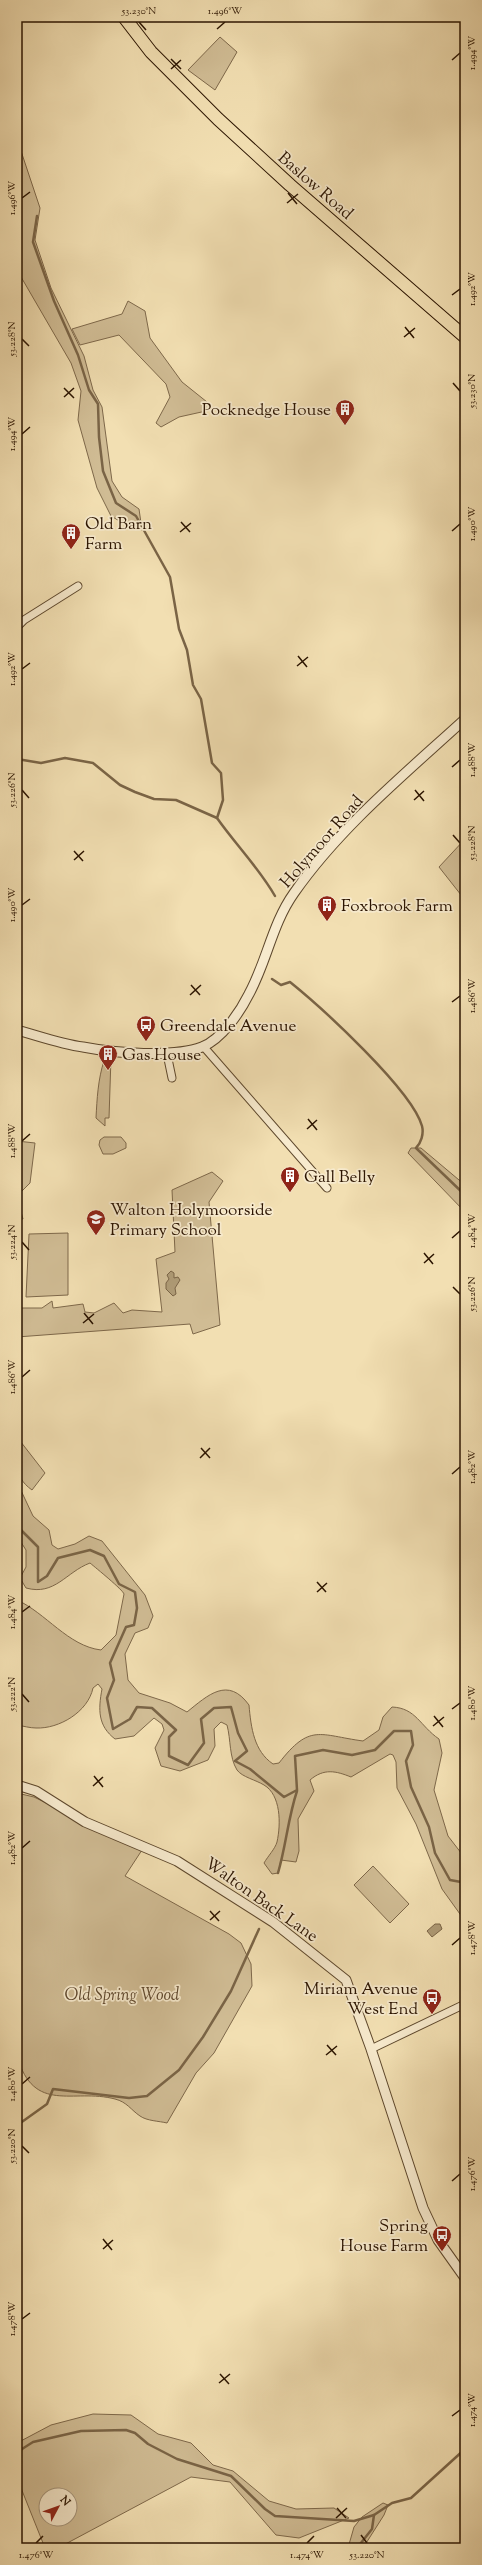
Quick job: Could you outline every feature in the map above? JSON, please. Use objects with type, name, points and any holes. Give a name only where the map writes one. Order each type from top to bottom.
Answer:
[{"type":"highway","name":"Baslow Road","points":[[124,17],[151,52],[218,119],[267,164],[465,337]]},
{"type":"street","points":[[17,626],[78,586]]},
{"type":"street","name":"Holymoor Road","points":[[17,1030],[83,1048],[167,1054],[202,1046],[212,1041],[232,1021],[250,994],[280,916],[306,877],[346,832],[465,719]]},
{"type":"street","points":[[202,1046],[327,1188]]},
{"type":"street","points":[[167,1054],[172,1078]]},
{"type":"street","name":"Walton Back Lane","points":[[17,1785],[36,1791],[86,1822],[177,1861],[273,1922],[346,1980],[371,2049],[423,2208],[438,2240],[465,2278]]},
{"type":"street","points":[[371,2049],[465,2004]]},
{"type":"green space","points":[[220,37],[237,52],[215,90],[188,70]]},
{"type":"green space","points":[[17,139],[40,208],[35,240],[51,288],[84,356],[93,390],[102,407],[112,481],[122,497],[139,509],[142,530],[128,526],[111,516],[97,488],[78,420],[81,391],[71,363],[17,270]]},
{"type":"green space","points":[[128,301],[145,311],[150,338],[182,382],[207,402],[206,411],[179,417],[161,427],[156,423],[170,397],[166,384],[119,335],[80,345],[72,329],[122,314]]},
{"type":"green space","points":[[465,839],[465,900],[439,867]]},
{"type":"green space","points":[[111,1057],[109,1118],[105,1118],[105,1126],[96,1118],[97,1096],[104,1061]]},
{"type":"green space","points":[[104,1137],[121,1137],[126,1143],[126,1148],[113,1154],[103,1154],[99,1145],[100,1140]]},
{"type":"green space","points":[[17,1141],[35,1143],[30,1183],[17,1196]]},
{"type":"green space","points":[[411,1148],[421,1148],[465,1185],[465,1212],[408,1153]]},
{"type":"green space","points":[[212,1172],[223,1181],[209,1202],[220,1325],[193,1334],[190,1324],[17,1337],[17,1308],[42,1308],[52,1301],[53,1308],[83,1304],[85,1312],[94,1313],[114,1303],[123,1313],[132,1310],[162,1312],[156,1259],[175,1252],[172,1190]]},
{"type":"green space","points":[[17,1197],[23,1219],[17,1219]]},
{"type":"green space","points":[[68,1233],[68,1295],[26,1297],[29,1234]]},
{"type":"green space","points":[[17,1437],[45,1473],[32,1490],[21,1479],[18,1473],[16,1460]]},
{"type":"green space","points":[[17,1482],[33,1516],[49,1530],[52,1545],[58,1549],[75,1544],[89,1536],[102,1541],[145,1595],[153,1616],[148,1628],[135,1633],[125,1654],[128,1680],[139,1693],[170,1703],[187,1712],[218,1691],[233,1691],[241,1696],[249,1705],[252,1730],[258,1746],[267,1759],[273,1764],[279,1763],[290,1750],[299,1742],[308,1737],[325,1735],[363,1741],[379,1730],[383,1717],[392,1707],[400,1708],[412,1714],[439,1739],[442,1753],[434,1790],[448,1836],[465,1858],[465,1921],[442,1889],[416,1824],[397,1788],[396,1762],[393,1755],[390,1754],[351,1777],[335,1772],[325,1772],[310,1780],[314,1791],[298,1819],[299,1851],[296,1862],[281,1860],[278,1873],[272,1874],[264,1863],[277,1842],[279,1819],[277,1803],[270,1790],[264,1785],[242,1775],[237,1770],[231,1754],[227,1725],[221,1722],[214,1729],[215,1746],[208,1760],[180,1771],[161,1766],[155,1748],[164,1730],[162,1724],[154,1718],[134,1736],[115,1739],[109,1734],[102,1723],[100,1704],[102,1689],[98,1684],[93,1688],[85,1705],[63,1722],[45,1728],[17,1725],[17,1600],[28,1606],[78,1642],[101,1650],[116,1635],[124,1594],[90,1563],[53,1586],[36,1590],[26,1588],[20,1578],[26,1567],[26,1550],[17,1536]]},
{"type":"green space","name":"Old Spring Wood","points":[[17,1793],[34,1797],[142,1850],[125,1876],[229,1934],[241,1943],[251,1964],[252,1986],[214,2053],[196,2073],[167,2123],[143,2118],[126,2104],[115,2099],[99,2096],[57,2096],[44,2093],[34,2086],[24,2074],[17,2056]]},
{"type":"green space","points":[[373,1866],[409,1904],[390,1923],[354,1885]]},
{"type":"green space","points":[[93,2414],[131,2415],[158,2434],[191,2443],[213,2465],[233,2471],[269,2501],[296,2509],[334,2508],[349,2518],[299,2538],[276,2535],[230,2482],[191,2477],[58,2548],[45,2548],[17,2478],[17,2443],[51,2425]]},
{"type":"green space","points":[[383,2503],[388,2505],[384,2515],[363,2548],[348,2548],[354,2527],[362,2517]]},
{"type":"shaded area","points":[[171,1271],[174,1273],[174,1278],[178,1277],[180,1280],[175,1288],[176,1294],[173,1296],[166,1289],[166,1283],[169,1279],[167,1275]]},
{"type":"shaded area","points":[[435,1924],[440,1924],[442,1929],[432,1937],[427,1931]]},
{"type":"waterway","points":[[37,216],[33,242],[54,301],[78,355],[89,390],[98,404],[99,437],[103,471],[116,503],[136,516],[170,577],[179,629],[187,650],[193,685],[201,699],[212,763],[221,773],[223,800],[217,818],[262,876],[275,896]]},
{"type":"waterway","points":[[17,759],[41,763],[65,758],[93,763],[120,785],[135,792],[154,799],[176,800],[217,818]]},
{"type":"waterway","points":[[272,979],[281,985],[290,982],[343,1029],[384,1071],[402,1092],[415,1111],[422,1126],[422,1138],[416,1148],[465,1195]]},
{"type":"waterway","points":[[17,1526],[38,1547],[38,1582],[47,1576],[58,1558],[90,1550],[104,1556],[119,1584],[135,1592],[137,1608],[134,1625],[126,1627],[110,1663],[114,1680],[107,1698],[113,1729],[130,1719],[137,1707],[152,1708],[176,1730],[169,1737],[169,1756],[188,1765],[204,1743],[201,1719],[214,1708],[231,1707],[238,1733],[247,1751],[235,1761],[250,1769],[284,1797],[297,1790],[295,1756],[323,1750],[352,1755],[375,1750],[394,1731],[411,1731],[413,1745],[406,1761],[411,1787],[429,1827],[435,1853],[450,1880],[461,1882],[465,1888]]},
{"type":"waterway","points":[[278,1873],[291,1811],[297,1791]]},
{"type":"waterway","points":[[17,2130],[19,2124],[47,2104],[53,2089],[129,2098],[147,2096],[179,2070],[203,2037],[231,1991],[259,1929]]},
{"type":"waterway","points":[[17,2443],[22,2449],[33,2442],[81,2431],[126,2430],[135,2433],[148,2444],[177,2459],[231,2476],[265,2509],[275,2516],[354,2521],[374,2515],[392,2503],[411,2498],[465,2449]]},
{"type":"waterway","points":[[17,2453],[22,2449]]},
{"type":"waterway","points":[[357,2548],[372,2529],[374,2515]]},
{"type":"place","name":"Pocknedge House","points":[[345,426]]},
{"type":"place","name":"Old Barn Farm","points":[[71,550]]},
{"type":"place","name":"Foxbrook Farm","points":[[327,922]]},
{"type":"place","name":"Greendale Avenue","points":[[146,1042]]},
{"type":"place","name":"Gas House","points":[[108,1071]]},
{"type":"place","name":"Gall Belly","points":[[290,1193]]},
{"type":"place","name":"Walton Holymoorside Primary School","points":[[96,1236]]},
{"type":"place","name":"Miriam Avenue West End","points":[[432,2015]]},
{"type":"place","name":"Spring House Farm","points":[[442,2252]]}]
